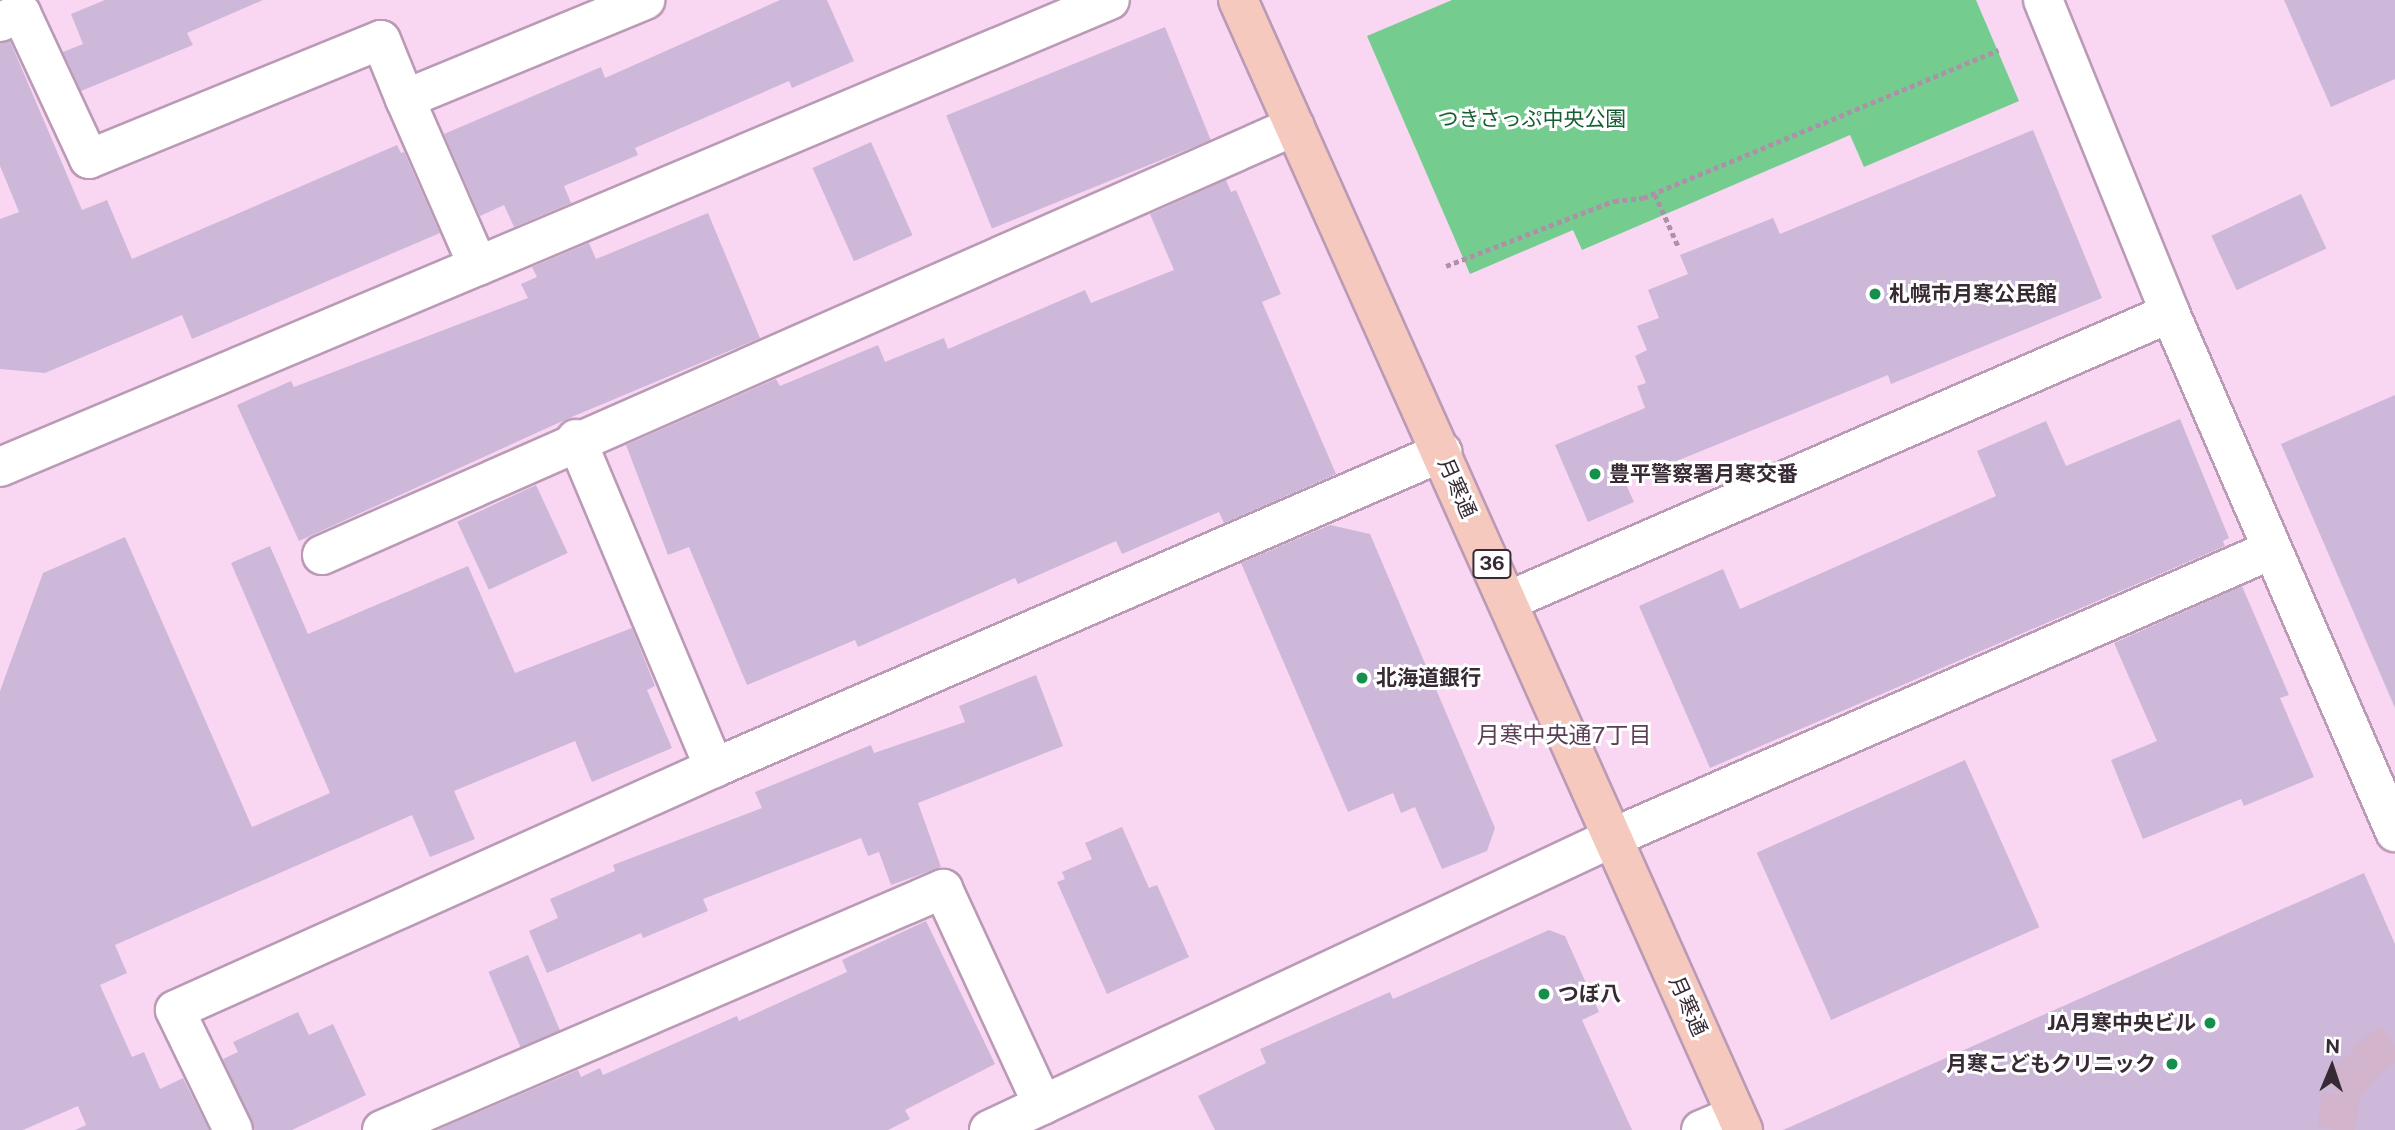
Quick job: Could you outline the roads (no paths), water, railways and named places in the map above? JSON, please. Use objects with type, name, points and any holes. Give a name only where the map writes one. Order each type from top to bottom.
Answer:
[{"type":"highway","name":"月寒通","points":[[1238,0],[1739,1122]]},
{"type":"street","points":[[405,99],[645,0]]},
{"type":"street","points":[[0,467],[1110,0]]},
{"type":"street","points":[[2043,0],[2170,313],[2395,832]]},
{"type":"street","points":[[0,22],[21,13],[89,159],[381,40],[478,266]]},
{"type":"street","points":[[322,555],[576,439],[1295,126]]},
{"type":"street","points":[[1508,601],[2170,313]]},
{"type":"street","points":[[576,439],[715,768]]},
{"type":"street","points":[[233,1130],[175,1010],[715,768],[1442,452]]},
{"type":"street","points":[[989,1130],[1614,837],[2271,550]]},
{"type":"street","points":[[382,1130],[943,889],[1043,1105]]},
{"type":"street","points":[[1701,1130],[1739,1122]]},
{"type":"tunnel","points":[[2336,1130],[2341,1094],[2362,1064],[2395,1038]]},
{"type":"place","name":"札幌市月寒公民館","points":[[1875,294]]},
{"type":"place","name":"豊平警察署月寒交番","points":[[1595,474]]},
{"type":"place","name":"北海道銀行","points":[[1362,678]]},
{"type":"place","name":"つぼ八","points":[[1544,994]]},
{"type":"place","name":"JA月寒中央ビル","points":[[2210,1023]]},
{"type":"place","name":"月寒こどもクリニック","points":[[2172,1064]]},
{"type":"district","name":"月寒中央通7丁目","points":[[1564,735]]},
{"type":"park label","name":"つきさっぷ中央公園","points":[[1532,119]]}]
